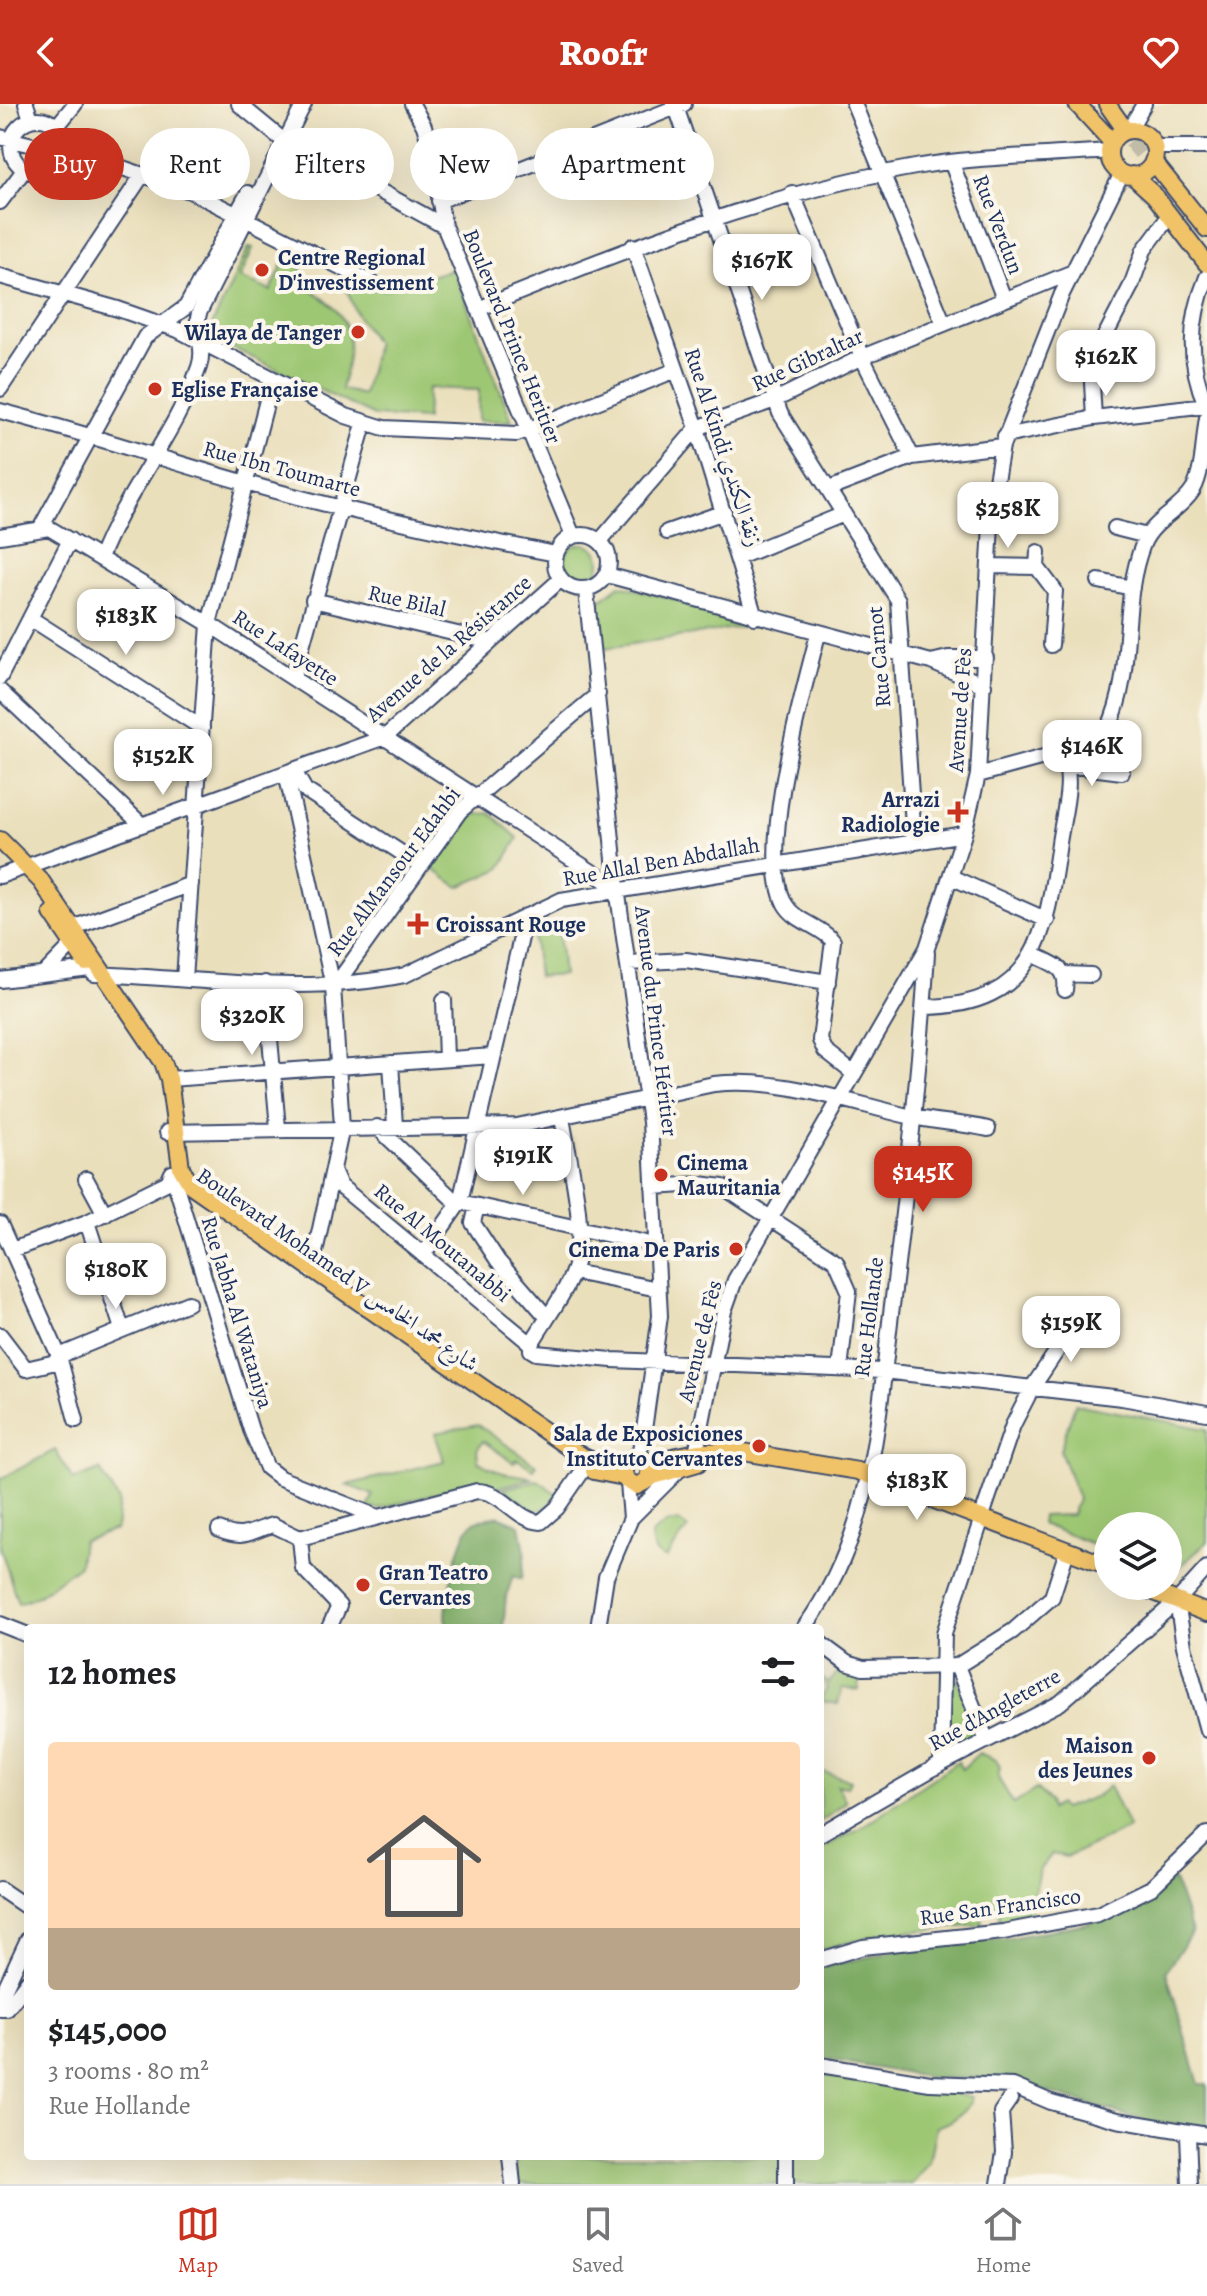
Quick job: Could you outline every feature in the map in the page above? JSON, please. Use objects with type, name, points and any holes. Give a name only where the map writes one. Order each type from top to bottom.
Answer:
[{"type":"main road","points":[[1077,104],[1110,146],[1112,164],[1170,215],[1207,264]]},
{"type":"main road","points":[[1091,104],[1132,131],[1153,154],[1207,229]]},
{"type":"main road","points":[[1110,146],[1132,131]]},
{"type":"main road","points":[[1127,174],[1145,171],[1153,154]]},
{"type":"main road","points":[[1207,239],[1161,184],[1207,252]]},
{"type":"main road","name":"Boulevard Mohamed V شارع محمد الخامس","points":[[0,840],[72,945],[163,1062],[169,1079],[172,1173],[192,1196],[590,1469]]},
{"type":"main road","name":"Boulevard Mohamed V شارع محمد الخامس","points":[[0,852],[41,881],[75,927],[96,973],[156,1071],[173,1136]]},
{"type":"main road","points":[[173,1136],[181,1168],[191,1185],[578,1454],[604,1465],[642,1467],[737,1451],[869,1478],[1094,1561]]},
{"type":"main road","points":[[626,1480],[624,1466],[642,1467]]},
{"type":"main road","points":[[590,1469],[637,1486],[642,1467]]},
{"type":"main road","points":[[981,1520],[1094,1568]]},
{"type":"main road","points":[[1182,1599],[1207,1605]]},
{"type":"main road","points":[[1182,1599],[1207,1613]]},
{"type":"street","points":[[26,104],[31,119]]},
{"type":"street","points":[[24,168],[13,156],[6,139],[31,119],[49,121],[57,126],[75,104]]},
{"type":"street","points":[[239,104],[269,128]]},
{"type":"street","points":[[286,128],[296,104]]},
{"type":"street","points":[[288,128],[304,104]]},
{"type":"street","points":[[854,104],[944,324]]},
{"type":"street","points":[[1132,131],[1144,104]]},
{"type":"street","points":[[439,201],[678,105]]},
{"type":"street","name":"Rue Carnot","points":[[678,105],[775,400],[787,427],[897,597],[914,840]]},
{"type":"street","name":"Boulevard Prince Heritier","points":[[415,106],[439,179],[444,226],[573,536]]},
{"type":"street","points":[[478,309],[633,246],[792,193],[883,174],[1110,146]]},
{"type":"street","points":[[1153,154],[1207,147]]},
{"type":"street","name":"Rue Verdun","points":[[952,164],[1004,299]]},
{"type":"street","points":[[100,558],[199,368],[202,342],[197,327],[199,313],[266,169]]},
{"type":"street","points":[[0,202],[24,170]]},
{"type":"street","name":"Avenue de Fès","points":[[690,1459],[733,1285],[837,1099],[927,948],[964,834],[978,775],[992,504],[1004,441],[1073,272],[1127,174]]},
{"type":"street","points":[[0,389],[140,179]]},
{"type":"street","points":[[792,193],[862,357],[912,457]]},
{"type":"street","points":[[394,199],[444,226]]},
{"type":"street","points":[[208,200],[374,284]]},
{"type":"street","points":[[1094,418],[1092,383],[1102,342],[1131,286],[1144,250],[1170,215]]},
{"type":"street","points":[[0,536],[41,527],[145,337],[161,323],[177,317],[186,307],[241,217]]},
{"type":"street","name":"Rue Al Kindi زنقة الكندي","points":[[633,246],[697,428],[755,617]]},
{"type":"street","name":"Rue Gibraltar","points":[[600,541],[697,428],[775,400],[862,357],[1073,272]]},
{"type":"street","points":[[0,276],[161,323],[272,381],[364,424],[384,428],[504,433],[527,430],[676,370]]},
{"type":"street","points":[[1064,759],[1108,729],[1127,667],[1125,630],[1132,588],[1147,536],[1201,487],[1207,409],[1191,358],[1199,296],[1207,277]]},
{"type":"street","points":[[184,979],[209,624],[272,381]]},
{"type":"street","points":[[829,489],[912,457],[1004,441],[1094,418],[1207,409]]},
{"type":"street","name":"Rue Ibn Toumarte","points":[[0,411],[90,433],[246,483],[339,507],[556,554]]},
{"type":"street","points":[[293,678],[364,424]]},
{"type":"street","points":[[667,532],[724,512]]},
{"type":"street","points":[[737,558],[844,514]]},
{"type":"street","name":"Rue Lafayette","points":[[41,527],[70,540],[209,624],[617,888]]},
{"type":"street","points":[[1115,528],[1147,536]]},
{"type":"street","points":[[582,534],[600,541],[609,556],[607,575],[586,590],[575,588],[561,579],[556,554],[573,536],[582,534]]},
{"type":"street","points":[[0,677],[70,540]]},
{"type":"street","points":[[989,566],[1038,559],[1055,591],[1051,645]]},
{"type":"street","points":[[607,575],[931,662],[984,685]]},
{"type":"street","name":"Avenue de la Résistance","points":[[0,876],[385,737],[561,579]]},
{"type":"street","points":[[1099,581],[1132,588]]},
{"type":"street","name":"Avenue du Prince Héritier","points":[[586,590],[617,888],[647,1100],[660,1316],[642,1444],[642,1467],[631,1518],[606,1577],[599,1624]]},
{"type":"street","name":"Rue Bilal","points":[[313,600],[491,642]]},
{"type":"street","points":[[30,618],[202,728]]},
{"type":"street","points":[[818,634],[786,765],[775,864],[787,907],[833,941],[820,1043],[853,1073]]},
{"type":"street","points":[[931,662],[948,658],[986,658]]},
{"type":"street","points":[[0,691],[142,825]]},
{"type":"street","name":"Rue AlMansour Edahbi","points":[[335,985],[460,811],[598,694]]},
{"type":"street","points":[[926,1007],[957,1005],[988,996],[1010,982],[1034,955],[1047,920],[1065,804],[1064,759]]},
{"type":"street","points":[[978,775],[1064,759],[1122,772]]},
{"type":"street","points":[[290,772],[305,790],[420,865]]},
{"type":"street","points":[[290,772],[335,985],[342,1127],[311,1271]]},
{"type":"street","name":"Rue Allal Ben Abdallah","points":[[0,980],[44,974],[96,973],[335,985],[405,975],[561,900],[617,888],[964,834]]},
{"type":"street","points":[[951,877],[1047,920]]},
{"type":"street","points":[[75,927],[191,884]]},
{"type":"street","points":[[423,1255],[459,1203],[526,916]]},
{"type":"street","points":[[44,974],[72,945]]},
{"type":"street","name":"Rue Hollande","points":[[807,1624],[842,1568],[869,1478],[915,1117],[926,1007],[927,948]]},
{"type":"street","points":[[1034,955],[1066,974],[1091,975]]},
{"type":"street","points":[[628,963],[686,960],[828,982]]},
{"type":"street","points":[[1065,990],[1066,974]]},
{"type":"street","points":[[265,983],[278,1128]]},
{"type":"street","points":[[444,1000],[446,1059]]},
{"type":"street","points":[[169,1079],[493,1056]]},
{"type":"street","points":[[391,1063],[395,1126]]},
{"type":"street","points":[[173,1136],[278,1128],[517,1126],[714,1084],[744,1081],[772,1083],[915,1117],[988,1129]]},
{"type":"street","points":[[532,1342],[573,1272],[579,1228],[562,1117]]},
{"type":"street","points":[[377,1127],[459,1203],[655,1245]]},
{"type":"street","name":"Rue Al Moutanabbi","points":[[333,1170],[340,1186],[532,1342],[533,1352],[883,1371],[1207,1413]]},
{"type":"street","points":[[10,1251],[105,1214],[168,1182],[172,1173]]},
{"type":"street","name":"Rue Jabha Al Wataniya","points":[[172,1173],[264,1464],[280,1478],[378,1517]]},
{"type":"street","points":[[86,1179],[105,1214]]},
{"type":"street","points":[[653,1187],[700,1184],[723,1187],[770,1221],[836,1261],[849,1291],[840,1369]]},
{"type":"street","points":[[477,1206],[471,1217],[474,1225],[498,1261],[547,1317]]},
{"type":"street","points":[[87,1222],[122,1329]]},
{"type":"street","points":[[0,1224],[59,1358],[76,1420]]},
{"type":"street","points":[[573,1272],[658,1289]]},
{"type":"street","points":[[0,1335],[24,1368],[59,1358],[188,1303]]},
{"type":"street","points":[[941,1764],[950,1667],[946,1623],[1013,1425],[1032,1388],[1078,1319]]},
{"type":"street","points":[[631,1518],[690,1459]]},
{"type":"street","points":[[219,1530],[240,1536],[257,1534],[273,1525],[300,1538],[451,1496],[483,1491],[495,1494],[532,1521],[541,1522],[590,1469]]},
{"type":"street","points":[[626,1480],[631,1518]]},
{"type":"street","points":[[300,1538],[303,1568],[339,1606],[331,1624]]},
{"type":"street","points":[[824,1646],[847,1663],[863,1668],[950,1667],[1013,1631],[1052,1597],[1065,1557]]},
{"type":"street","name":"Rue d'Angleterre","points":[[1182,1596],[1207,1568]]},
{"type":"street","name":"Rue d'Angleterre","points":[[824,1832],[941,1764],[1060,1703],[1178,1600]]},
{"type":"street","points":[[1180,1600],[1184,1646],[1207,1730]]},
{"type":"street","points":[[0,1624],[22,1634]]},
{"type":"street","points":[[0,1634],[22,1634]]},
{"type":"street","points":[[950,1667],[987,1741]]},
{"type":"street","name":"Rue San Francisco","points":[[824,1959],[863,1947],[1003,1932],[1098,1914],[1151,1888],[1207,1834]]},
{"type":"street","points":[[3,1892],[24,1905]]},
{"type":"street","points":[[0,1999],[24,1948]]},
{"type":"street","points":[[0,2009],[7,2009],[24,1986]]},
{"type":"street","points":[[824,2066],[930,2083],[1013,2086],[1051,2102],[1139,2126],[1207,2135]]},
{"type":"street","points":[[980,2086],[1010,2099],[1051,2102]]},
{"type":"street","points":[[999,2184],[1004,2152],[1001,2112],[1010,2099]]},
{"type":"street","points":[[1188,2134],[1190,2184]]},
{"type":"street","points":[[510,2160],[513,2184]]},
{"type":"street","points":[[786,2160],[786,2184]]},
{"type":"green space","points":[[249,247],[253,248],[240,278],[271,291],[284,261],[303,268],[296,279],[338,313],[345,324],[349,350],[341,389],[363,395],[376,343],[357,315],[343,281],[347,273],[384,290],[453,269],[512,421],[478,421],[479,390],[428,388],[426,419],[374,416],[218,341],[212,335],[213,323]]},
{"type":"green space","points":[[582,544],[595,549],[600,562],[595,575],[582,580],[569,575],[564,562],[569,549]]},
{"type":"green space","points":[[620,585],[749,619],[750,626],[606,648],[603,645],[599,601]]},
{"type":"green space","points":[[490,813],[518,838],[500,869],[459,887],[431,868],[470,815]]},
{"type":"green space","points":[[558,925],[563,975],[538,977],[533,928]]},
{"type":"green space","points":[[1075,1404],[1207,1429],[1207,1542],[1182,1565],[1182,1512],[1094,1512],[1094,1545],[1041,1524],[1042,1516],[1072,1515],[1078,1499],[1060,1450]]},
{"type":"green space","points":[[478,1425],[536,1465],[533,1469],[517,1459],[514,1463],[483,1441],[477,1450],[478,1461],[500,1472],[533,1478],[496,1488],[471,1484],[379,1509],[368,1508],[373,1495],[347,1485],[444,1461],[435,1433]]},
{"type":"green space","points":[[55,1450],[73,1480],[100,1470],[119,1501],[116,1530],[82,1541],[79,1565],[39,1595],[18,1603],[0,1547],[0,1479]]},
{"type":"green space","points":[[538,1480],[557,1494],[549,1506],[537,1512],[503,1489]]},
{"type":"green space","points":[[498,1516],[520,1525],[525,1551],[522,1579],[513,1576],[506,1597],[503,1624],[447,1624],[449,1590],[457,1557],[467,1531],[473,1523]]},
{"type":"green space","points":[[680,1522],[688,1528],[666,1558],[662,1557],[654,1549],[651,1534],[666,1523]]},
{"type":"green space","points":[[824,1649],[861,1670],[859,1690],[842,1688],[838,1704],[824,1702],[827,1688],[824,1680],[829,1683],[838,1672],[824,1660]]},
{"type":"green space","points":[[953,1671],[980,1733],[941,1764],[947,1674]]},
{"type":"green space","points":[[979,1753],[996,1760],[1000,1767],[998,1778],[1014,1804],[1036,1789],[1049,1801],[1051,1809],[1058,1804],[1063,1809],[1099,1795],[1109,1786],[1129,1828],[1067,1857],[1052,1854],[1039,1870],[1029,1918],[1000,1923],[998,1905],[981,1904],[982,1925],[880,1934],[824,1949],[824,1847],[857,1830],[958,1761],[962,1769]]},
{"type":"green space","points":[[824,1772],[850,1780],[847,1787],[837,1785],[846,1802],[824,1819]]},
{"type":"green space","points":[[1174,1880],[1192,1932],[1166,1971],[1199,2084],[1207,2084],[1207,2127],[1148,2122],[1003,2079],[931,2078],[824,2059],[824,1967],[934,1942],[1004,1939],[1088,1923],[1121,1912]]},
{"type":"green space","points":[[824,2075],[972,2097],[967,2108],[958,2116],[936,2127],[929,2162],[912,2184],[517,2184],[515,2160],[824,2160]]},
{"type":"tunnel","points":[[1116,122],[1159,175]]},
{"type":"place","name":"Centre Regional D'investissement","points":[[262,270]]},
{"type":"place","name":"Wilaya de Tanger","points":[[358,332]]},
{"type":"place","name":"Eglise Française","points":[[155,389]]},
{"type":"place","name":"Arrazi Radiologie","points":[[958,812]]},
{"type":"place","name":"Croissant Rouge","points":[[418,924]]},
{"type":"place","name":"Cinema Mauritania","points":[[661,1175]]},
{"type":"place","name":"Cinema De Paris","points":[[736,1249]]},
{"type":"place","name":"Sala de Exposiciones Instituto Cervantes","points":[[759,1446]]},
{"type":"place","name":"Gran Teatro Cervantes","points":[[363,1585]]},
{"type":"place","name":"Maison des Jeunes","points":[[1149,1758]]}]
